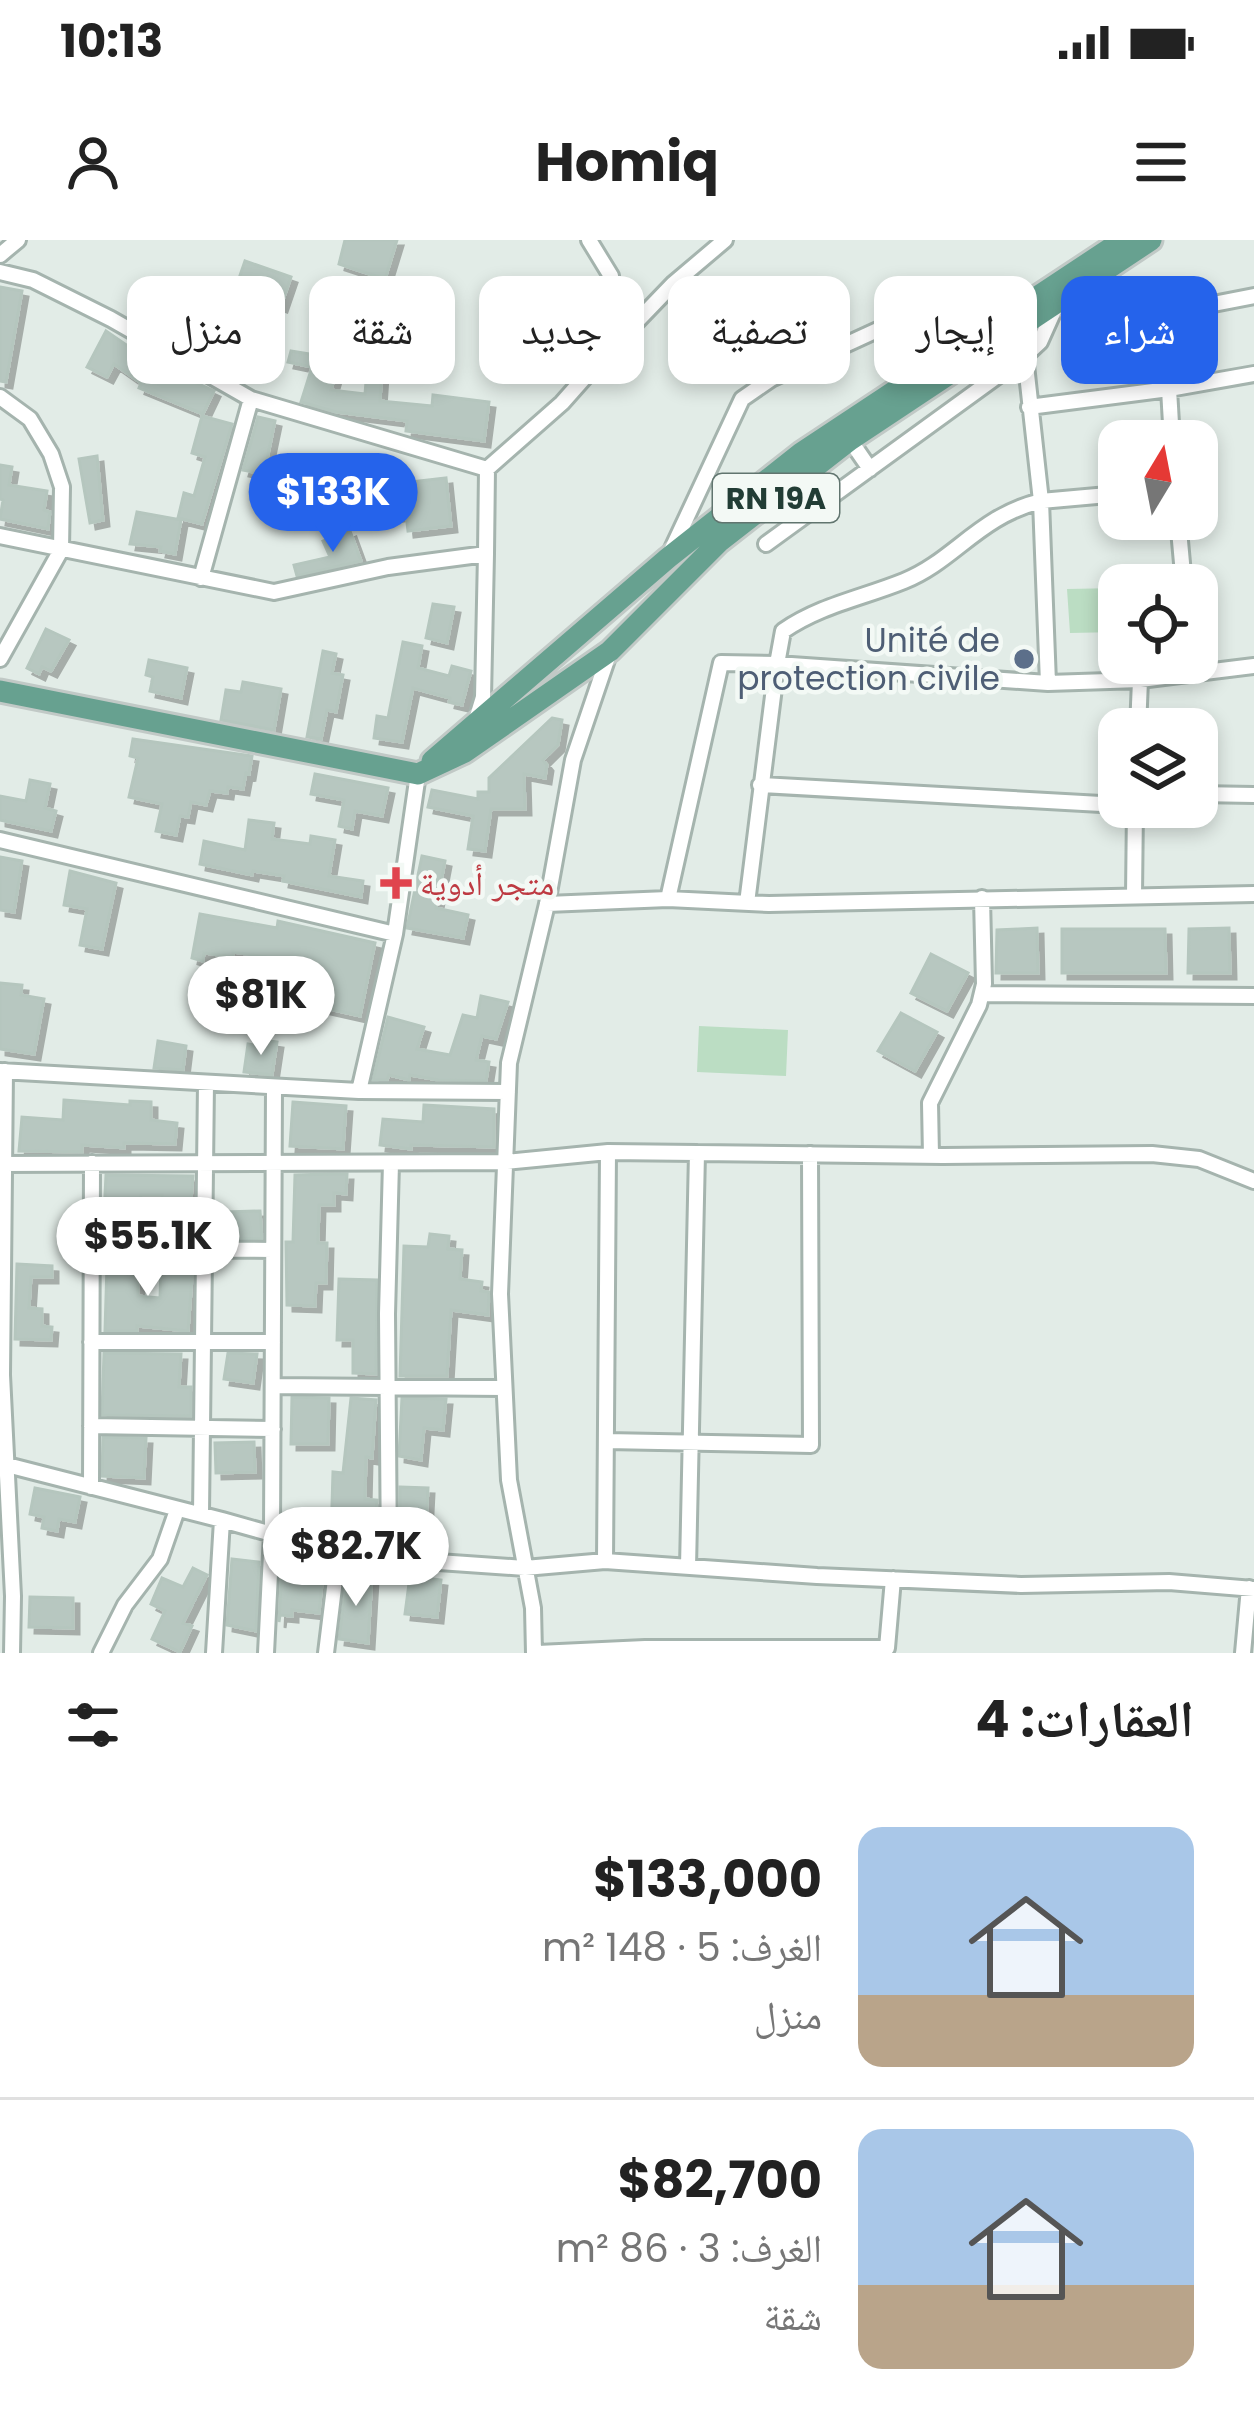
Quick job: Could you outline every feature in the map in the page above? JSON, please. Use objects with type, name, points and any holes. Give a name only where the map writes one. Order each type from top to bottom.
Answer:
[{"type":"main road","name":"RN 19A","points":[[1037,298],[1123,240]]},
{"type":"main road","name":"RN 19A","points":[[418,774],[465,752],[610,651],[719,542],[850,440],[1150,240]]},
{"type":"main road","name":"RN 19A","points":[[418,774],[668,558],[801,453],[906,384]]},
{"type":"main road","points":[[0,691],[418,774]]},
{"type":"street","points":[[0,255],[17,240]]},
{"type":"street","points":[[589,240],[610,276]]},
{"type":"street","points":[[644,314],[725,240]]},
{"type":"street","points":[[0,272],[33,280],[111,319],[251,399],[487,469]]},
{"type":"street","points":[[1218,302],[1254,296]]},
{"type":"street","points":[[1037,345],[1057,304],[1061,305]]},
{"type":"street","points":[[668,558],[742,399],[771,379],[874,332]]},
{"type":"street","points":[[1029,407],[1254,374]]},
{"type":"street","points":[[476,720],[483,697],[487,469],[578,384]]},
{"type":"street","points":[[766,544],[987,384]]},
{"type":"street","points":[[1027,384],[1041,502],[1048,683]]},
{"type":"street","points":[[1168,384],[1171,420]]},
{"type":"street","points":[[0,397],[30,419],[51,454],[62,487],[61,550],[0,659]]},
{"type":"street","points":[[201,578],[251,399]]},
{"type":"street","points":[[850,440],[870,469]]},
{"type":"street","points":[[747,903],[783,631],[831,604],[908,580],[985,524],[1041,502],[1098,496]]},
{"type":"street","points":[[0,536],[274,592],[388,567],[486,554]]},
{"type":"street","points":[[610,651],[573,760],[547,904],[509,1063],[500,1294],[508,1480],[533,1608],[536,1653],[645,1648],[887,1650],[893,1580]]},
{"type":"street","points":[[668,899],[721,663],[1048,683],[1098,681]]},
{"type":"street","points":[[1218,667],[1254,666]]},
{"type":"street","points":[[359,1091],[395,934],[418,774]]},
{"type":"street","points":[[760,785],[1098,804]]},
{"type":"street","points":[[1218,794],[1254,795]]},
{"type":"street","points":[[1134,896],[1135,828]]},
{"type":"street","points":[[0,841],[395,934]]},
{"type":"street","points":[[547,904],[1254,894]]},
{"type":"street","points":[[931,1156],[930,1103],[982,994],[982,898]]},
{"type":"street","points":[[982,994],[1254,996]]},
{"type":"street","points":[[12,1653],[14,1596],[2,1327],[2,1071],[359,1091],[508,1092]]},
{"type":"street","points":[[201,1514],[206,1083]]},
{"type":"street","points":[[266,1653],[272,1534],[274,1087]]},
{"type":"street","points":[[2,1164],[506,1162],[608,1152],[1152,1154],[1199,1159],[1254,1181]]},
{"type":"street","points":[[605,1561],[608,1152]]},
{"type":"street","points":[[688,1567],[697,1153]]},
{"type":"street","points":[[606,1441],[811,1445],[810,1154]]},
{"type":"street","points":[[389,1559],[391,1162]]},
{"type":"street","points":[[91,1487],[92,1163]]},
{"type":"street","points":[[92,1248],[274,1250]]},
{"type":"street","points":[[92,1342],[273,1342]]},
{"type":"street","points":[[273,1386],[505,1388]]},
{"type":"street","points":[[91,1426],[272,1429]]},
{"type":"street","points":[[7,1465],[201,1514],[338,1555],[525,1568],[605,1561],[893,1580],[1022,1585],[1169,1582],[1251,1588],[1243,1653]]},
{"type":"street","points":[[101,1653],[125,1605],[160,1559],[177,1510]]},
{"type":"street","points":[[214,1653],[222,1520]]},
{"type":"street","points":[[326,1653],[338,1555]]},
{"type":"green space","points":[[1098,588],[1098,632],[1070,633],[1067,589]]},
{"type":"green space","points":[[699,1026],[788,1030],[786,1076],[697,1072]]},
{"type":"building","points":[[345,240],[397,240],[386,276],[339,264]]},
{"type":"building","points":[[245,261],[291,277],[285,294],[285,276],[240,276]]},
{"type":"building","points":[[0,287],[22,291],[6,382],[0,381]]},
{"type":"building","points":[[106,331],[127,345],[127,373],[114,364],[107,377],[87,367]]},
{"type":"building","points":[[291,351],[309,354],[309,366],[288,362]]},
{"type":"building","points":[[309,377],[309,384],[333,384],[331,390],[365,394],[366,384],[381,384],[380,401],[432,406],[433,395],[489,402],[484,441],[406,431],[407,421],[336,412],[301,402]]},
{"type":"building","points":[[141,384],[199,384],[214,391],[203,414],[139,388]]},
{"type":"building","points":[[202,416],[232,424],[202,524],[178,518],[184,493],[194,496],[205,457],[192,453]]},
{"type":"building","points":[[258,417],[275,421],[264,474],[243,470]]},
{"type":"building","points":[[97,456],[103,520],[90,523],[79,459]]},
{"type":"building","points":[[0,465],[12,467],[9,485],[47,491],[48,529],[0,519]]},
{"type":"building","points":[[446,478],[451,526],[408,531],[406,514],[397,515],[393,484]]},
{"type":"building","points":[[137,512],[181,520],[175,554],[160,551],[161,547],[130,544]]},
{"type":"building","points":[[350,531],[361,561],[297,576],[294,565],[330,557],[323,541]]},
{"type":"building","points":[[433,604],[454,607],[447,643],[426,638]]},
{"type":"building","points":[[46,629],[69,640],[51,671],[42,667],[39,674],[27,668]]},
{"type":"building","points":[[403,642],[422,646],[418,668],[449,676],[452,666],[471,671],[462,705],[413,688],[402,742],[374,738],[377,716],[388,718]]},
{"type":"building","points":[[323,651],[336,654],[332,673],[343,675],[336,712],[327,710],[321,739],[307,737]]},
{"type":"building","points":[[149,660],[187,668],[181,698],[150,691]]},
{"type":"building","points":[[243,682],[281,689],[274,730],[221,720],[226,690],[241,692]]},
{"type":"building","points":[[552,718],[562,720],[558,745],[543,760],[545,778],[524,774],[525,809],[491,809],[485,851],[468,849],[473,816],[428,807],[432,790],[478,799],[478,792],[489,792],[489,778]]},
{"type":"building","points":[[133,739],[252,756],[249,774],[243,789],[210,791],[206,805],[191,802],[188,817],[180,816],[176,835],[156,831],[162,804],[129,797],[138,758],[130,756]]},
{"type":"building","points":[[315,774],[388,788],[382,816],[355,811],[352,829],[339,826],[344,800],[311,794]]},
{"type":"building","points":[[30,780],[50,784],[45,808],[56,811],[51,831],[0,820],[0,796],[26,801]]},
{"type":"building","points":[[249,820],[274,823],[272,839],[310,844],[311,836],[335,840],[329,876],[363,881],[361,897],[283,881],[284,876],[200,864],[204,841],[245,850]]},
{"type":"building","points":[[422,856],[445,861],[436,908],[468,915],[463,938],[407,928]]},
{"type":"building","points":[[0,857],[22,861],[14,912],[0,910]]},
{"type":"building","points":[[70,871],[116,883],[102,949],[80,945],[87,909],[64,905]]},
{"type":"building","points":[[200,914],[277,928],[278,921],[375,943],[360,1016],[325,1008],[330,983],[311,976],[289,972],[287,985],[261,981],[265,957],[233,952],[233,957],[204,953],[203,961],[192,958]]},
{"type":"building","points":[[1037,928],[1038,973],[996,973],[997,930]]},
{"type":"building","points":[[1229,928],[1230,973],[1188,973],[1189,929]]},
{"type":"building","points":[[1062,929],[1165,929],[1166,973],[1062,973]]},
{"type":"building","points":[[931,954],[968,973],[947,1011],[911,993]]},
{"type":"building","points":[[0,983],[22,985],[21,995],[44,999],[34,1054],[0,1049]]},
{"type":"building","points":[[481,996],[508,1002],[496,1039],[482,1036],[476,1060],[489,1062],[486,1081],[410,1075],[409,1080],[389,1075],[387,1080],[373,1080],[388,1017],[424,1027],[417,1049],[450,1055],[463,1015],[477,1018]]},
{"type":"building","points":[[901,1013],[937,1032],[915,1071],[878,1051]]},
{"type":"building","points":[[263,1040],[277,1042],[272,1075],[244,1072],[248,1044],[262,1046]]},
{"type":"building","points":[[158,1041],[186,1046],[183,1070],[154,1068]]},
{"type":"building","points":[[64,1100],[151,1102],[151,1120],[177,1123],[175,1144],[82,1145],[82,1152],[19,1151],[22,1117],[63,1120]]},
{"type":"building","points":[[293,1102],[346,1106],[343,1149],[290,1146]]},
{"type":"building","points":[[424,1105],[494,1109],[494,1147],[380,1145],[383,1119],[423,1122]]},
{"type":"building","points":[[347,1174],[346,1194],[334,1193],[334,1205],[319,1205],[318,1243],[327,1243],[326,1283],[316,1283],[315,1306],[287,1305],[286,1242],[293,1242],[295,1175]]},
{"type":"building","points":[[106,1175],[193,1176],[188,1238],[161,1238],[162,1195],[141,1195],[140,1237],[103,1237]]},
{"type":"building","points":[[260,1211],[262,1239],[227,1238],[225,1212]]},
{"type":"building","points":[[430,1234],[449,1236],[448,1249],[462,1250],[460,1279],[482,1282],[481,1291],[489,1292],[488,1315],[451,1310],[447,1376],[400,1376],[404,1246],[428,1247]]},
{"type":"building","points":[[127,1260],[138,1260],[138,1296],[160,1298],[161,1264],[193,1265],[188,1331],[137,1326],[137,1331],[105,1331],[107,1265],[127,1266]]},
{"type":"building","points":[[17,1264],[52,1266],[52,1277],[31,1277],[29,1308],[42,1309],[42,1326],[52,1327],[51,1340],[15,1339]]},
{"type":"building","points":[[339,1279],[377,1280],[376,1374],[353,1373],[353,1340],[337,1340]]},
{"type":"building","points":[[104,1353],[181,1354],[179,1387],[191,1387],[191,1416],[102,1415]]},
{"type":"building","points":[[228,1353],[257,1354],[253,1383],[224,1379]]},
{"type":"building","points":[[292,1397],[329,1398],[328,1444],[291,1444]]},
{"type":"building","points":[[351,1398],[376,1400],[372,1458],[366,1457],[365,1499],[377,1500],[374,1545],[331,1539],[333,1472],[343,1473]]},
{"type":"building","points":[[402,1398],[446,1399],[443,1430],[424,1428],[421,1460],[399,1456]]},
{"type":"building","points":[[103,1437],[146,1438],[144,1478],[102,1476]]},
{"type":"building","points":[[254,1442],[255,1472],[216,1473],[215,1443]]},
{"type":"building","points":[[400,1487],[428,1488],[426,1526],[400,1526]]},
{"type":"building","points":[[35,1488],[80,1497],[75,1522],[59,1519],[57,1531],[42,1528],[44,1517],[30,1514]]},
{"type":"building","points":[[232,1559],[259,1562],[256,1631],[227,1625]]},
{"type":"building","points":[[282,1562],[324,1565],[319,1613],[292,1610],[292,1616],[280,1615],[279,1622]]},
{"type":"building","points":[[193,1568],[207,1575],[183,1623],[192,1626],[180,1652],[152,1639],[165,1611],[151,1604],[162,1578],[183,1587]]},
{"type":"building","points":[[347,1573],[372,1576],[368,1643],[339,1639]]},
{"type":"building","points":[[410,1576],[441,1580],[437,1617],[405,1614]]},
{"type":"building","points":[[30,1597],[73,1598],[73,1628],[29,1627]]},
{"type":"place","name":"Unité de protection civile","points":[[1024,659]]},
{"type":"place","name":"متجر أدوية","points":[[396,883]]}]
